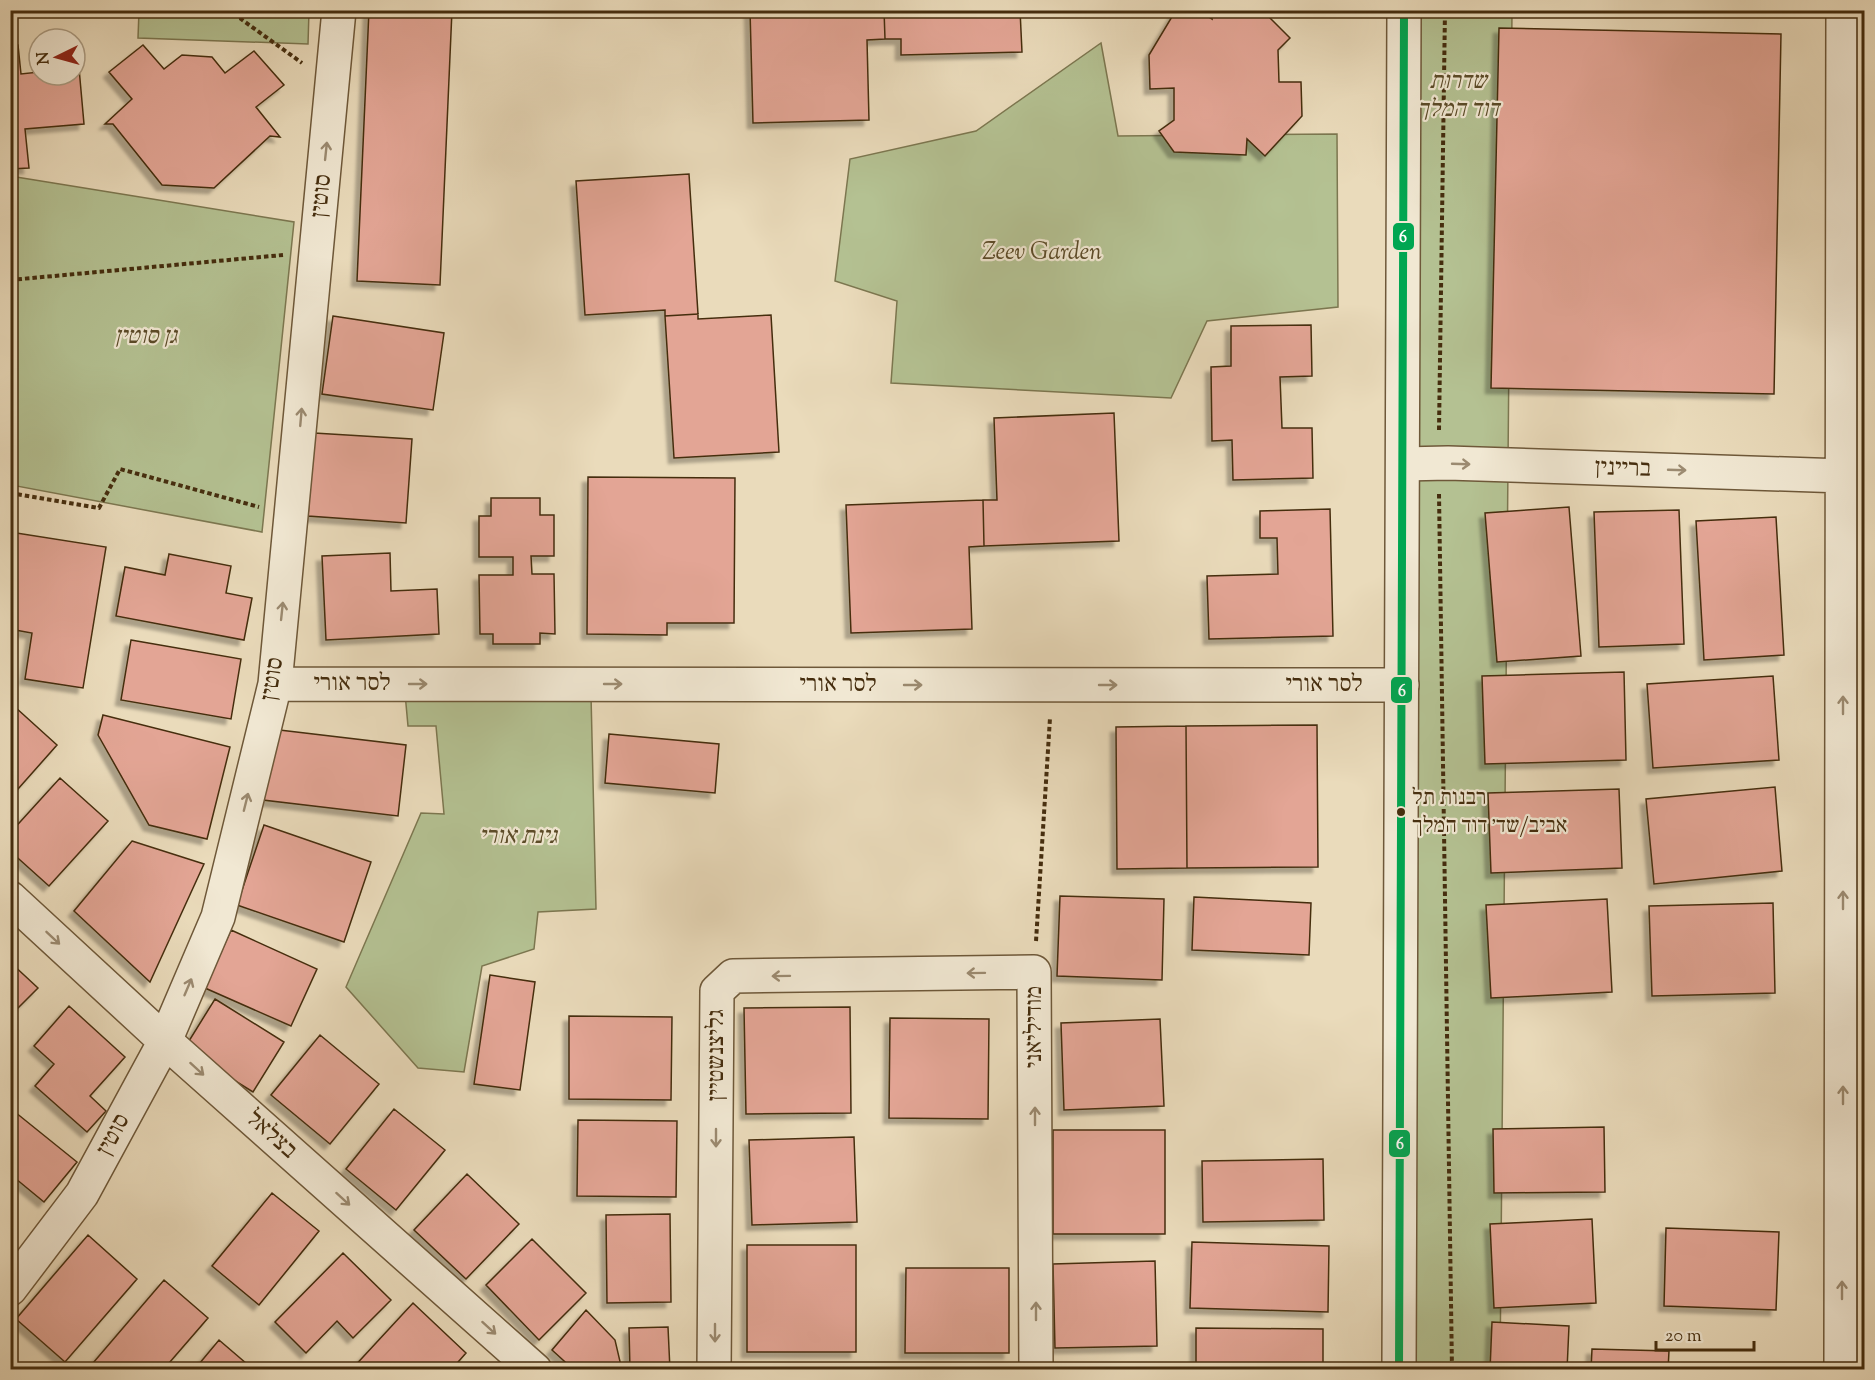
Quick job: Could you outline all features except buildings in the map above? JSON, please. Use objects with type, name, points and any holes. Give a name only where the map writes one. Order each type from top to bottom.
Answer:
[{"type":"street","name":"סוטין","points":[[10,1289],[82,1194],[165,1041],[218,917],[275,684],[339,10]]},
{"type":"street","points":[[1399,1370],[1404,10]]},
{"type":"street","points":[[1841,1370],[1854,1138],[1843,476],[1843,10]]},
{"type":"street","name":"בריינין","points":[[1403,464],[1439,463],[1843,476]]},
{"type":"street","name":"לסר אורי","points":[[275,684],[1401,685]]},
{"type":"street","name":"בצלאל","points":[[10,898],[165,1041],[535,1370]]},
{"type":"street","name":"גליצנשטיין","points":[[714,1370],[717,991],[733,976],[1034,972]]},
{"type":"street","name":"מודיליאני","points":[[1034,972],[1036,1370]]},
{"type":"path","points":[[239,10],[241,19],[332,84]]},
{"type":"path","points":[[1445,10],[1439,463],[1452,1370]]},
{"type":"path","points":[[10,280],[316,251]]},
{"type":"path","points":[[10,493],[99,508],[120,469],[291,516]]},
{"type":"path","name":"מודיליאני","points":[[1034,972],[1052,685]]},
{"type":"path","points":[[10,1362],[18,1370]]},
{"type":"green space","points":[[139,11],[309,11],[308,44],[138,38]]},
{"type":"green space","name":"שדרות דוד המלך","points":[[1405,11],[1512,11],[1500,1369],[1413,1369]]},
{"type":"green space","name":"Zeev Garden","points":[[1101,43],[1118,136],[1337,134],[1338,307],[1207,321],[1171,398],[891,383],[897,301],[835,281],[850,159],[976,131]]},
{"type":"green space","name":"גן סוטין","points":[[10,176],[294,222],[262,532],[11,485]]},
{"type":"green space","name":"גינת אורי","points":[[405,693],[591,695],[596,909],[538,912],[534,949],[482,966],[464,1072],[418,1068],[346,987],[421,813],[444,814],[436,726],[408,726]]},
{"type":"transit line","name":"6","points":[[1399,1370],[1404,10]]},
{"type":"place","name":"רבנות תל אביב/שד׳ דוד המלך","points":[[1401,812]]}]
